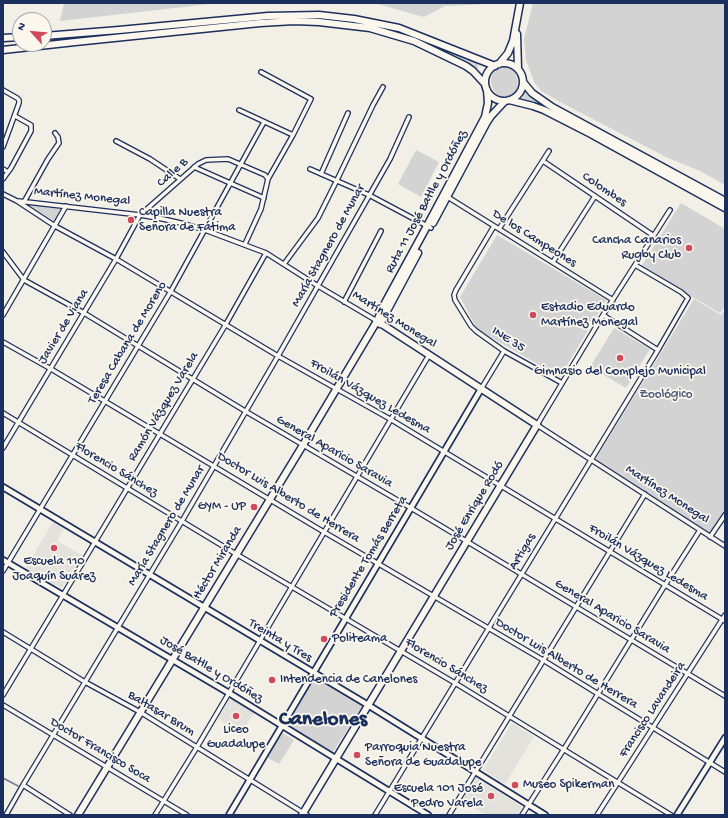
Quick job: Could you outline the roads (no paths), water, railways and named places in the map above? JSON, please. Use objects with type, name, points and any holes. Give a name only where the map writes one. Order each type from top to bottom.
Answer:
[{"type":"highway","points":[[486,87],[486,79],[489,72],[511,48],[520,3]]},
{"type":"highway","points":[[52,35],[268,16],[319,15],[354,19],[399,28],[497,65],[510,64],[518,69]]},
{"type":"highway","points":[[3,50],[260,23],[294,21],[319,22],[370,28],[414,41],[466,66],[473,71],[486,87],[489,94],[496,99],[533,106],[557,116],[725,208]]},
{"type":"highway","points":[[507,101],[519,94],[523,82],[523,78],[518,69],[516,27]]},
{"type":"highway","points":[[523,82],[532,93],[552,107],[725,201]]},
{"type":"highway","name":"Ruta 11 José Batlle y Ordóñez","points":[[446,196],[485,117],[488,103],[486,87]]},
{"type":"highway","name":"Ruta 11 José Batlle y Ordóñez","points":[[378,322],[385,303],[487,122],[491,116],[507,101]]},
{"type":"highway","name":"Martínez Monegal","points":[[378,322],[537,425]]},
{"type":"highway","name":"Héctor Miranda","points":[[78,815],[378,322]]},
{"type":"highway","name":"José Enrique Rodó","points":[[304,814],[433,596],[537,425]]},
{"type":"street","points":[[245,244],[261,209],[268,179],[293,135],[311,98],[261,72]]},
{"type":"street","points":[[284,264],[318,218],[382,87]]},
{"type":"street","points":[[3,90],[19,100],[15,116],[3,147]]},
{"type":"street","points":[[239,110],[293,135]]},
{"type":"street","points":[[321,174],[348,113]]},
{"type":"street","points":[[3,179],[31,131],[30,125],[15,116]]},
{"type":"street","name":"María Stagnero de Munar","points":[[6,815],[278,356],[390,159],[408,117]]},
{"type":"street","name":"Teresa Cabana de Moreno","points":[[3,571],[171,291],[264,122]]},
{"type":"street","points":[[24,202],[48,159],[59,143],[58,137],[55,133]]},
{"type":"street","points":[[116,141],[150,159],[180,179]]},
{"type":"street","points":[[499,229],[549,151]]},
{"type":"street","name":"Calle B","points":[[140,215],[194,167],[206,160],[228,160],[265,175],[268,179]]},
{"type":"street","name":"Colombes","points":[[542,161],[654,236]]},
{"type":"street","points":[[194,167],[264,198]]},
{"type":"street","points":[[3,169],[8,172]]},
{"type":"street","points":[[310,169],[369,195],[429,227]]},
{"type":"street","name":"Froilán Vázquez Ledesma","points":[[3,194],[17,201],[55,226],[171,291],[278,356],[390,419],[724,620]]},
{"type":"street","name":"De los Campeones","points":[[446,196],[613,300]]},
{"type":"street","points":[[552,262],[595,196]]},
{"type":"street","name":"Martínez Monegal","points":[[17,201],[140,215],[178,222],[205,230],[266,253],[378,322]]},
{"type":"street","points":[[3,315],[66,206]]},
{"type":"street","name":"José Enrique Rodó","points":[[537,425],[603,315],[670,210]]},
{"type":"street","name":"Javier de Viana","points":[[3,448],[116,259],[140,215]]},
{"type":"street","name":"INE 35","points":[[494,226],[456,290],[454,295],[455,300],[471,326],[504,351],[562,383]]},
{"type":"street","points":[[344,302],[381,232]]},
{"type":"street","name":"General Aparicio Saravia","points":[[3,252],[24,280],[84,313],[192,380],[411,508],[725,696]]},
{"type":"street","name":"Ramón Vázquez Varela","points":[[3,695],[226,324],[266,253]]},
{"type":"street","name":"Artigas","points":[[375,815],[658,350],[688,298],[681,292],[635,265]]},
{"type":"street","points":[[603,315],[658,350]]},
{"type":"street","name":"Doctor Luis Alberto de Herrera","points":[[3,342],[543,660],[725,772]]},
{"type":"street","name":"Presidente Tomás Berreta","points":[[229,815],[504,351]]},
{"type":"street","points":[[155,815],[197,747],[429,355]]},
{"type":"street","name":"Florencio Sánchez","points":[[3,414],[182,520],[236,554],[456,683],[671,815]]},
{"type":"street","name":"Martínez Monegal","points":[[537,425],[725,546]]},
{"type":"street","name":"Treinta y Tres","points":[[3,487],[368,705],[545,815]]},
{"type":"street","points":[[449,815],[645,494]]},
{"type":"street","points":[[710,537],[725,515]]},
{"type":"street","points":[[522,815],[700,530]]},
{"type":"street","name":"José Batlle y Ordóñez","points":[[3,560],[229,693],[428,815]]},
{"type":"street","name":"Francisco Lavandeira","points":[[598,815],[724,620],[725,615]]},
{"type":"street","name":"Baltasar Brum","points":[[3,632],[85,682],[140,712],[304,814]]},
{"type":"street","name":"Doctor Francisco Soca","points":[[3,705],[54,734],[187,815]]},
{"type":"street","points":[[677,815],[725,738]]},
{"type":"street","points":[[23,785],[70,815]]},
{"type":"waterway","points":[[3,778],[18,786]]},
{"type":"place","name":"Capilla Nuestra Señora de Fátima","points":[[131,220]]},
{"type":"place","name":"Cancha Canarios Rugby Club","points":[[689,248]]},
{"type":"place","name":"Estadio Eduardo Martínez Monegal","points":[[533,315]]},
{"type":"place","name":"Gimnasio del Complejo Municipal","points":[[620,358]]},
{"type":"place","name":"GYM - UP","points":[[254,507]]},
{"type":"place","name":"Escuela 110 Joaquín Suárez","points":[[54,548]]},
{"type":"place","name":"Politeama","points":[[324,639]]},
{"type":"place","name":"Intendencia de Canelones","points":[[272,680]]},
{"type":"place","name":"Liceo Guadalupe","points":[[236,716]]},
{"type":"place","name":"Parroquia Nuestra Señora de Guadalupe","points":[[357,755]]},
{"type":"place","name":"Museo Spikerman","points":[[515,785]]},
{"type":"place","name":"Escuela 101 José Pedro Varela","points":[[491,796]]},
{"type":"district","name":"Canelones","points":[[323,721]]},
{"type":"park label","name":"Zoológico","points":[[666,395]]}]
